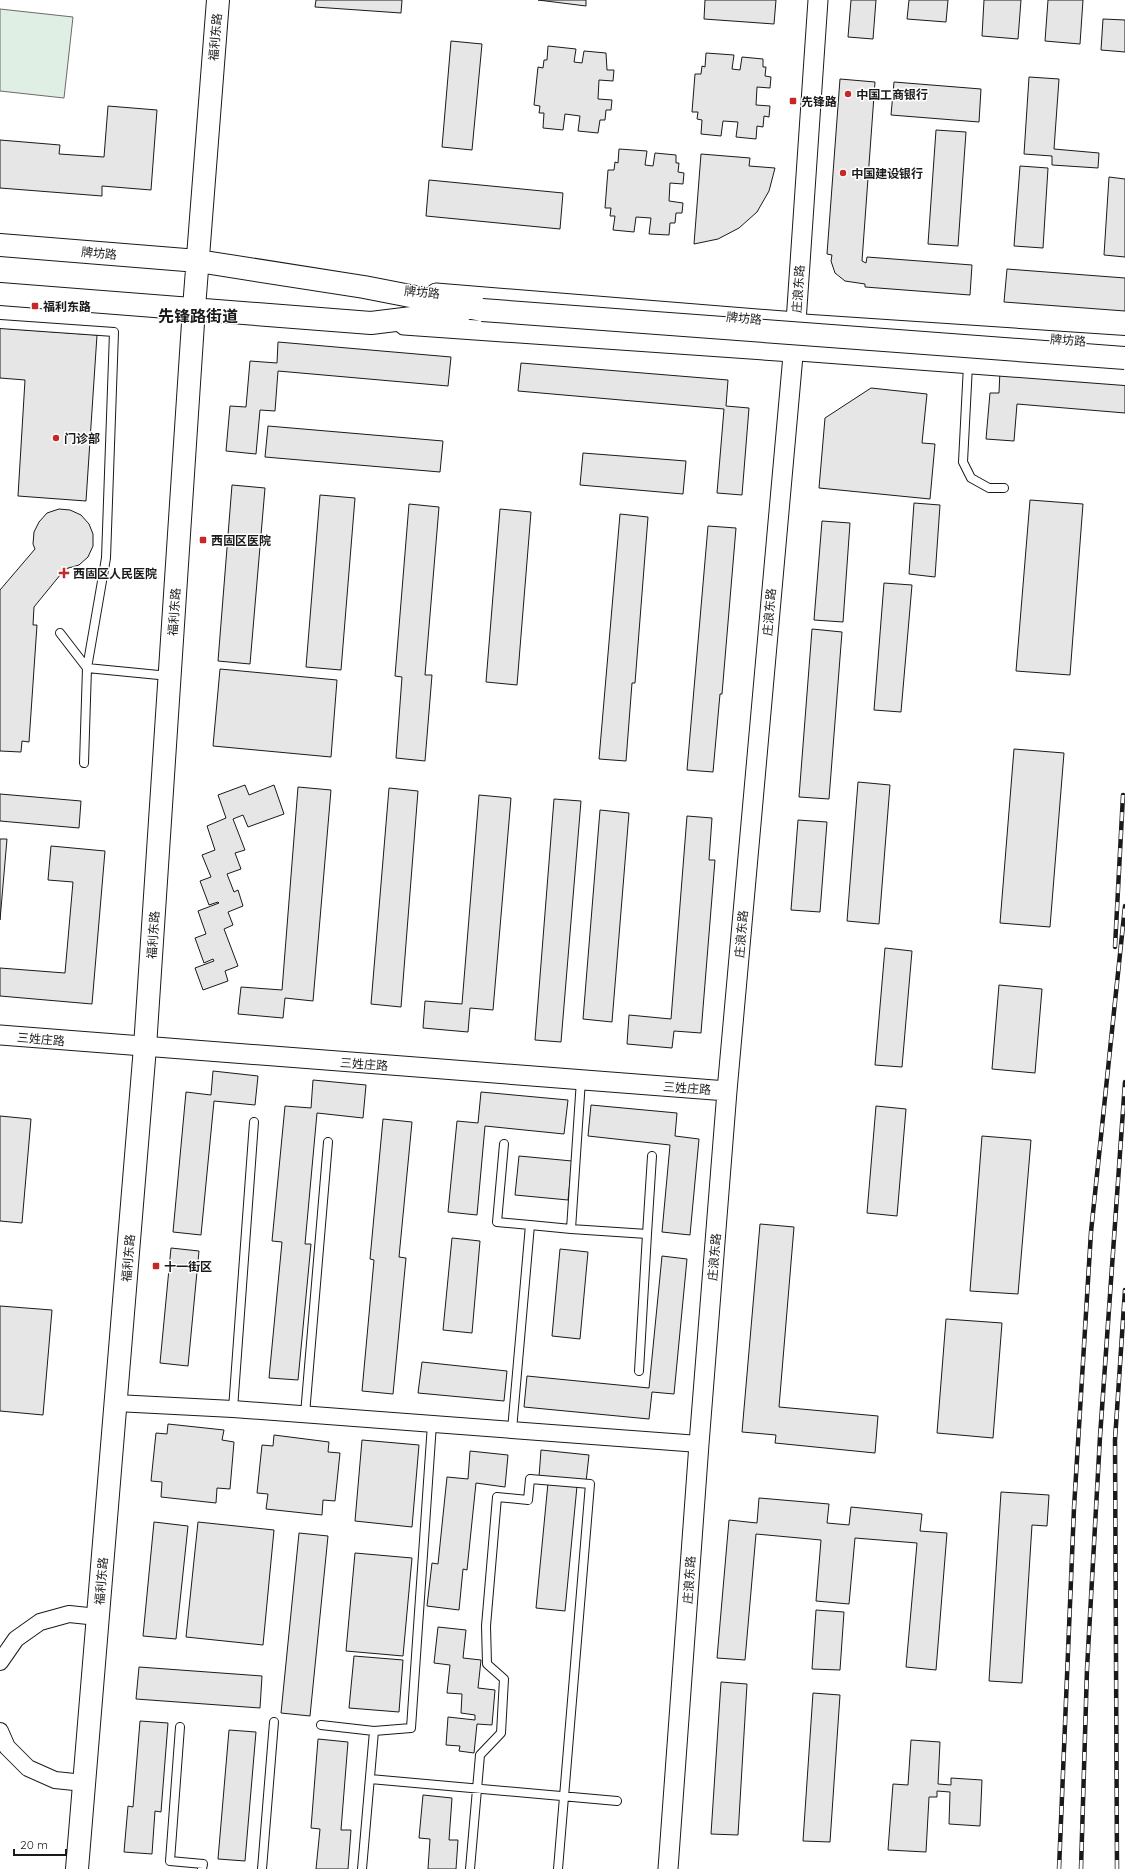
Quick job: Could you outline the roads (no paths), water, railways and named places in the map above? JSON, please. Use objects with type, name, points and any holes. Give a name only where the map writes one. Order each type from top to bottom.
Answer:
[{"type":"main road","name":"福利东路","points":[[77,1869],[145,1047],[194,308],[218,0]]},
{"type":"main road","name":"牌坊路","points":[[0,245],[198,261],[364,287],[482,310],[1125,358]]},
{"type":"main road","name":"牌坊路","points":[[0,294],[371,323],[482,310]]},
{"type":"street","name":"庄浪东路","points":[[668,1869],[699,1444],[727,1091],[795,327],[818,0]]},
{"type":"street","name":"牌坊路","points":[[364,287],[795,327],[1125,344]]},
{"type":"street","name":"牌坊路","points":[[371,323],[1125,377]]},
{"type":"street","points":[[795,327],[1125,358]]},
{"type":"street","name":"三姓庄路","points":[[0,1035],[727,1091]]},
{"type":"street","points":[[116,1403],[305,1414],[699,1444]]},
{"type":"street","points":[[0,1662],[16,1639],[40,1622],[69,1614],[98,1617]]},
{"type":"street","points":[[0,1731],[7,1747],[28,1768],[54,1780],[84,1783]]},
{"type":"lane","points":[[0,324],[114,332],[106,558],[87,668],[84,763]]},
{"type":"lane","points":[[968,365],[963,462],[970,478],[989,488],[1004,488]]},
{"type":"lane","points":[[60,633],[87,668],[170,676]]},
{"type":"lane","points":[[571,1229],[581,1080]]},
{"type":"lane","points":[[233,1409],[254,1122]]},
{"type":"lane","points":[[305,1414],[328,1142]]},
{"type":"lane","points":[[504,1144],[498,1222],[647,1234]]},
{"type":"lane","points":[[639,1371],[652,1156]]},
{"type":"lane","points":[[512,1430],[530,1225]]},
{"type":"lane","points":[[321,1725],[374,1731],[411,1728],[432,1424]]},
{"type":"lane","points":[[470,1869],[480,1755],[501,1733],[504,1679],[487,1664],[486,1626],[497,1497],[528,1500],[530,1479],[590,1484],[558,1869]]},
{"type":"lane","points":[[262,1869],[274,1722]]},
{"type":"lane","points":[[180,1727],[170,1861],[203,1864],[202,1869]]},
{"type":"lane","points":[[362,1869],[374,1731]]},
{"type":"lane","points":[[370,1778],[617,1801]]},
{"type":"railway","points":[[1115,947],[1123,795]]},
{"type":"railway","points":[[1059,1869],[1074,1508],[1091,1232],[1125,906]]},
{"type":"railway","points":[[1081,1869],[1087,1669],[1100,1437],[1125,1082]]},
{"type":"railway","points":[[1117,1869],[1115,1440],[1125,1290]]},
{"type":"place","name":"中国工商银行","points":[[848,94]]},
{"type":"place","name":"先锋路","points":[[793,101]]},
{"type":"place","name":"中国建设银行","points":[[843,173]]},
{"type":"place","name":"福利东路","points":[[35,306]]},
{"type":"place","name":"门诊部","points":[[56,438]]},
{"type":"place","name":"西固区医院","points":[[203,540]]},
{"type":"place","name":"西固区人民医院","points":[[64,573]]},
{"type":"place","name":"十一街区","points":[[156,1266]]},
{"type":"district","name":"先锋路街道","points":[[198,316]]}]
